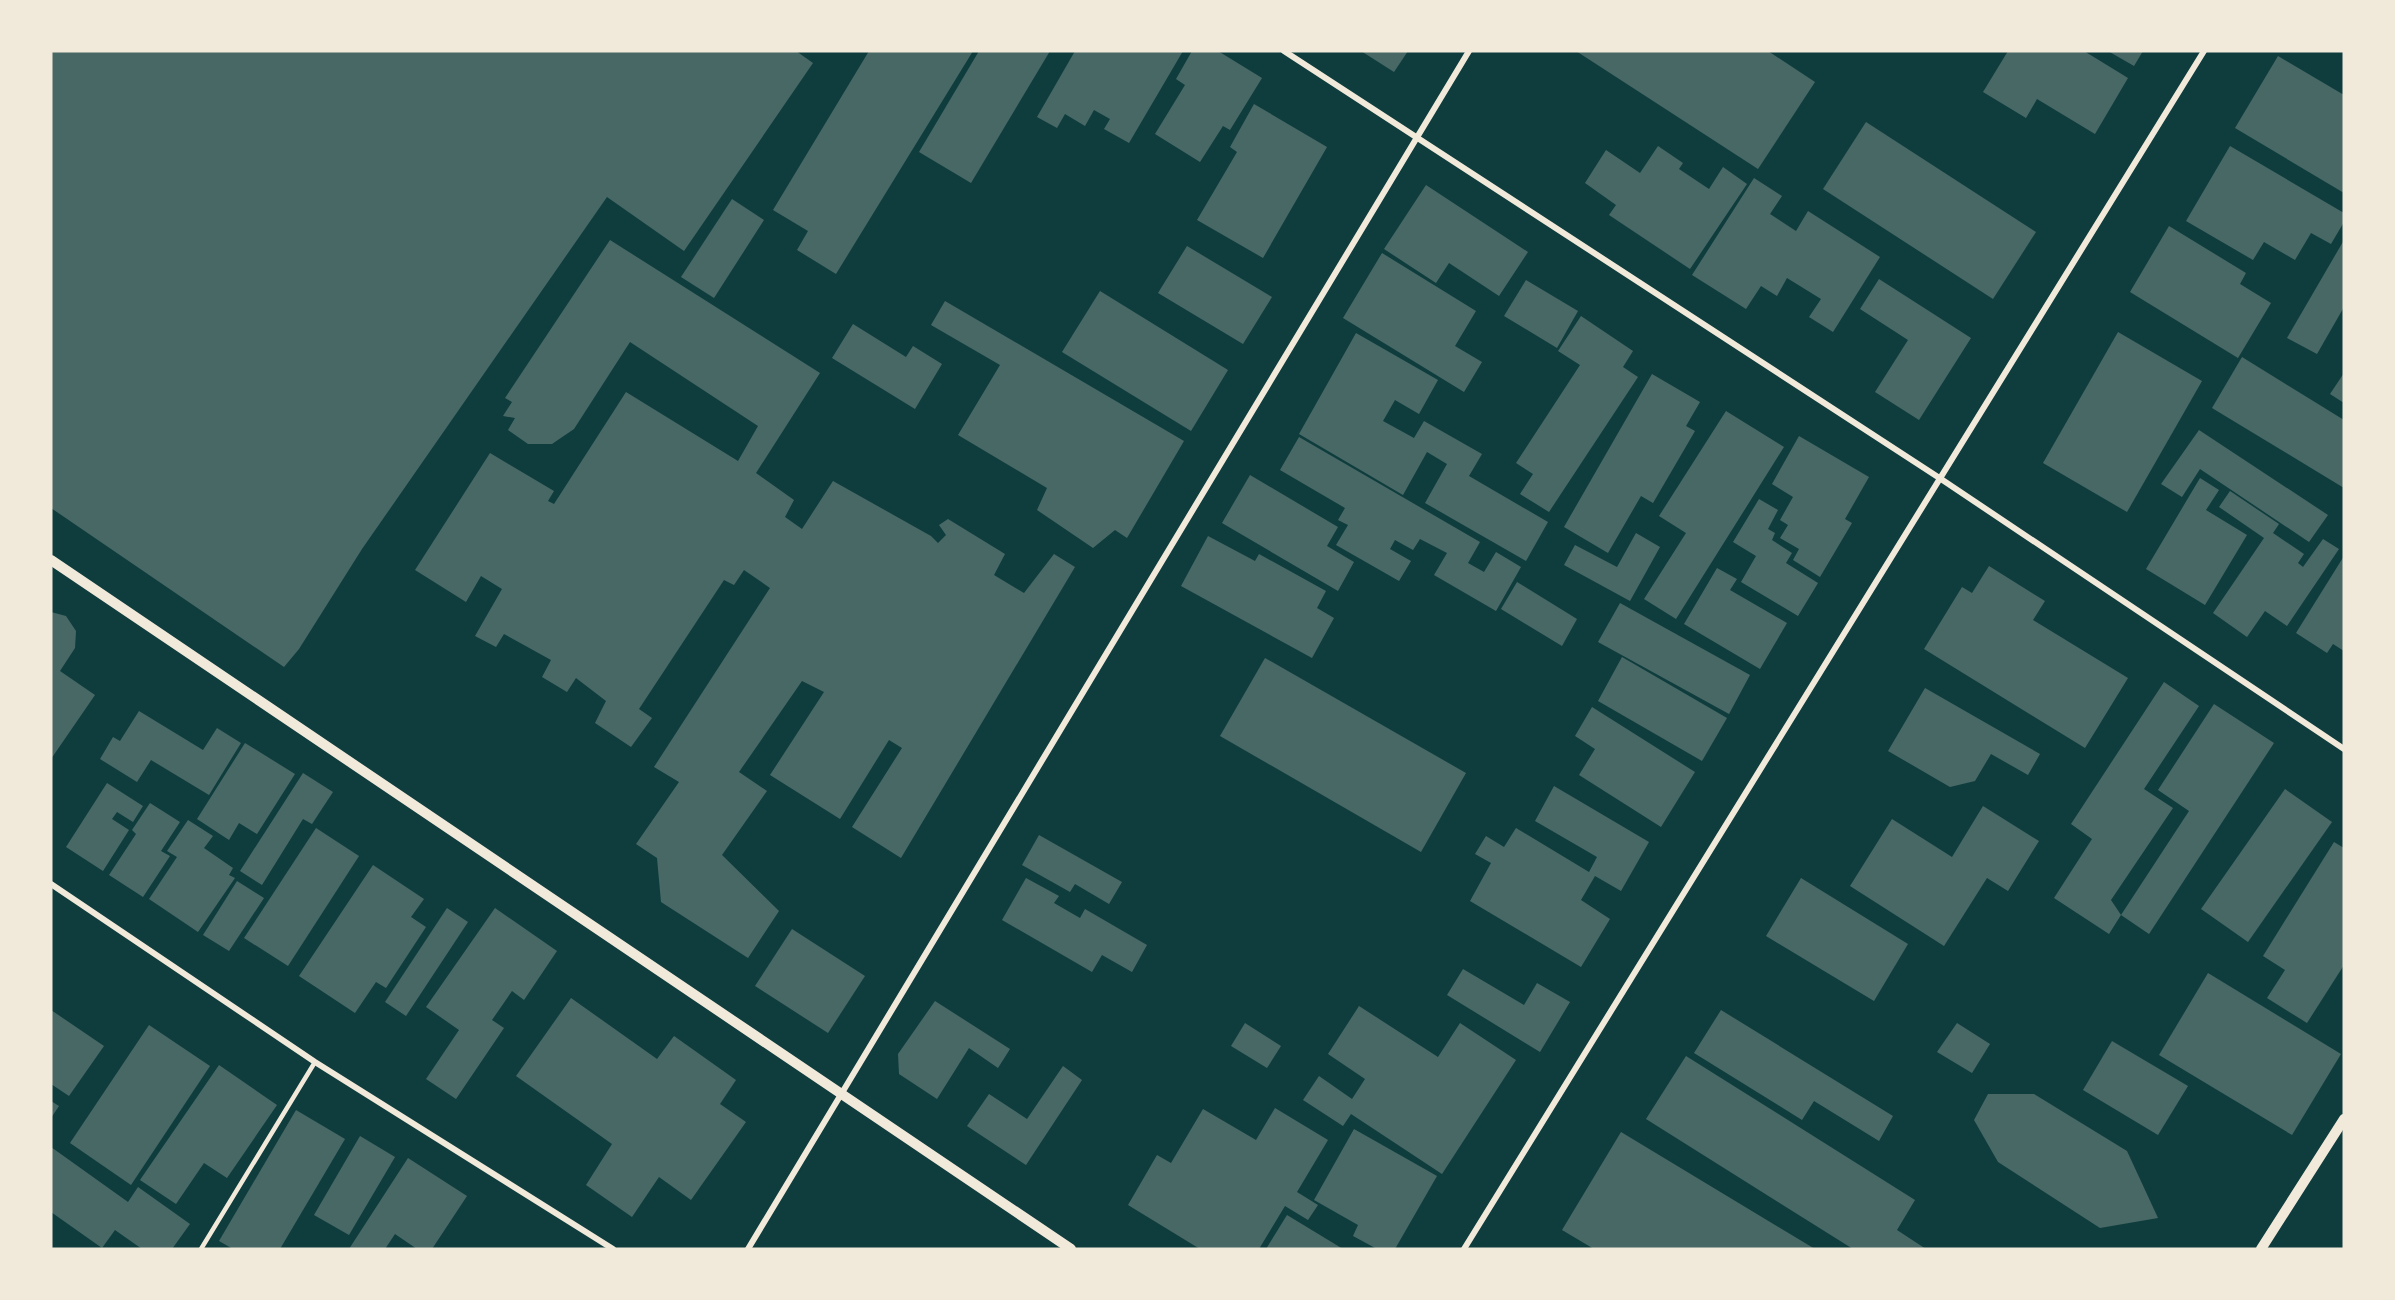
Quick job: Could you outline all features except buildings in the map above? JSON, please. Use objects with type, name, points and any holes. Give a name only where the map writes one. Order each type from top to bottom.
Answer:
[{"type":"street","points":[[1284,51],[1415,139],[1941,479],[2344,749]]},
{"type":"street","points":[[748,1249],[1469,51]]},
{"type":"street","points":[[1464,1249],[2204,51]]},
{"type":"street","points":[[51,560],[1071,1249]]},
{"type":"street","points":[[51,884],[315,1062],[613,1249]]},
{"type":"street","points":[[2261,1249],[2344,1119]]},
{"type":"lane","points":[[201,1249],[315,1062]]}]
